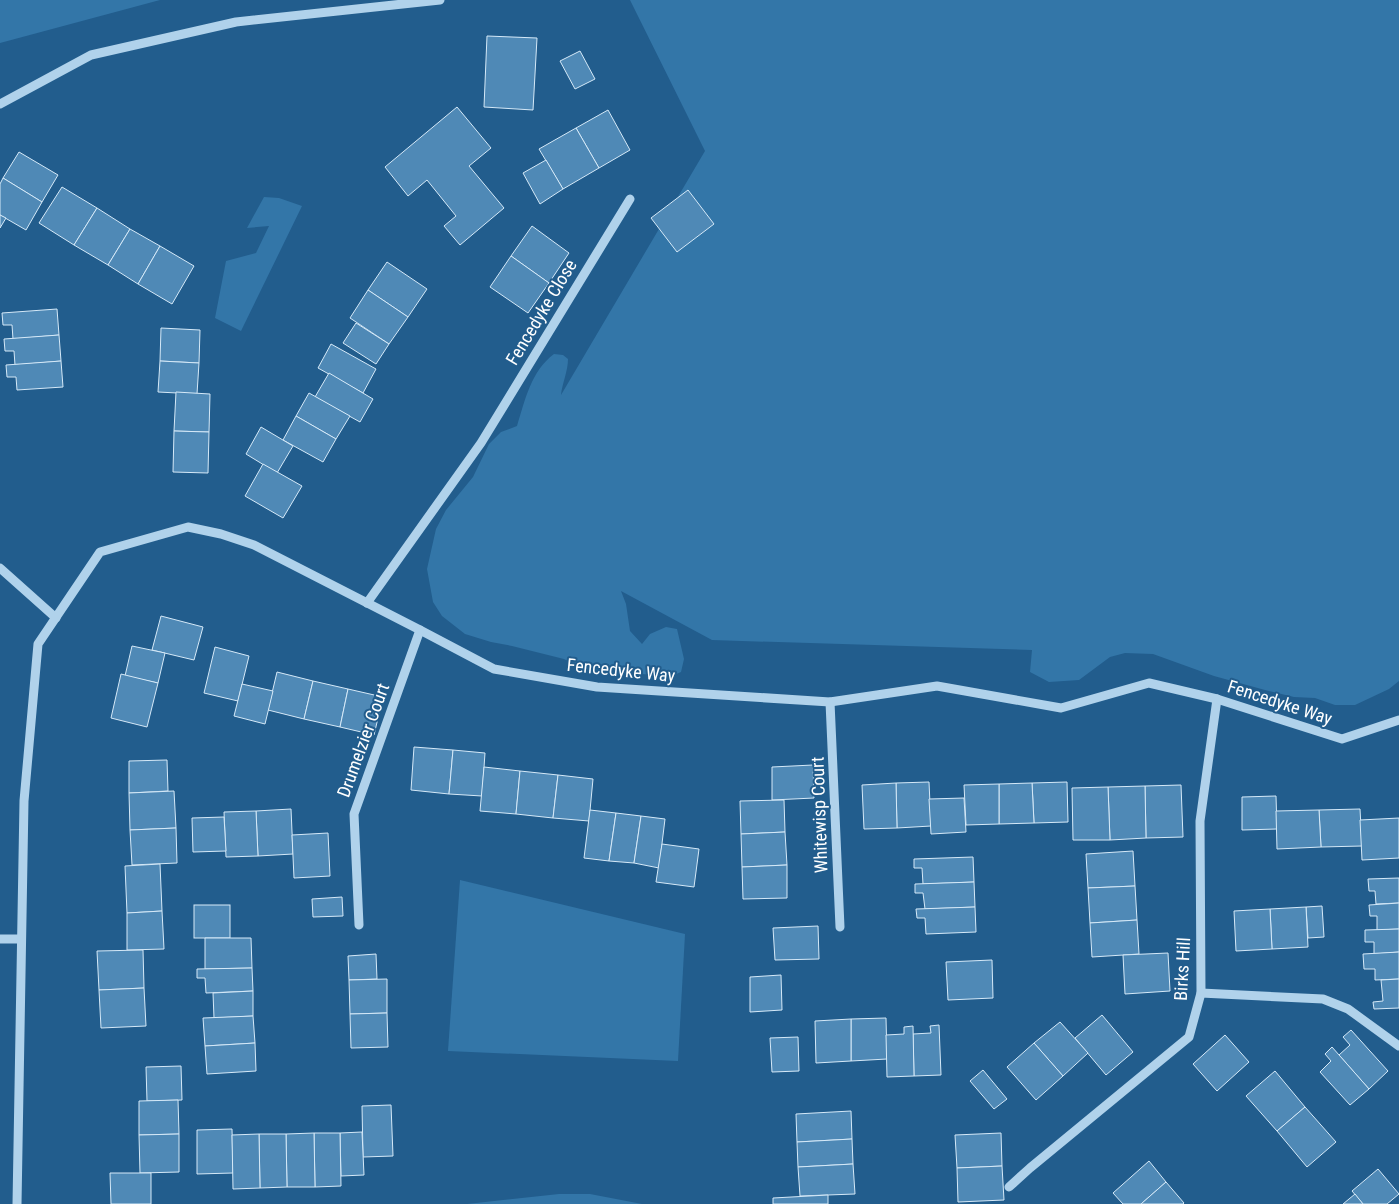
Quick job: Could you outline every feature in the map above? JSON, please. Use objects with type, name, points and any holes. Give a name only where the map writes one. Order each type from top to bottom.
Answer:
[{"type":"street","points":[[0,104],[91,55],[236,22],[440,0]]},
{"type":"street","name":"Fencedyke Close","points":[[367,603],[480,443],[630,198]]},
{"type":"street","name":"Fencedyke Way","points":[[56,618],[100,552],[188,526],[254,545],[494,669],[597,688],[830,702],[937,686],[1061,708],[1149,683],[1218,699],[1342,739],[1399,720]]},
{"type":"street","points":[[0,568],[56,618],[38,644],[24,801],[17,1204]]},
{"type":"street","name":"Drumelzier Court","points":[[359,925],[354,814],[420,630]]},
{"type":"street","name":"Birks Hill","points":[[1009,1187],[1189,1037],[1201,993],[1200,821],[1218,699]]},
{"type":"street","name":"Whitewisp Court","points":[[830,702],[840,927]]},
{"type":"street","points":[[0,939],[21,939]]},
{"type":"street","points":[[1201,993],[1323,999],[1348,1009],[1399,1046]]},
{"type":"shaded area","points":[[0,0],[160,0],[0,43]]},
{"type":"shaded area","points":[[630,0],[1399,0],[1399,681],[1389,689],[1355,705],[1335,705],[1315,698],[1294,697],[1214,676],[1153,654],[1125,653],[1110,657],[1079,680],[1049,682],[1030,672],[1032,650],[712,640],[621,591],[626,604],[630,631],[642,644],[650,634],[666,627],[677,629],[684,659],[681,672],[669,677],[625,672],[602,672],[578,666],[564,659],[465,634],[442,616],[433,602],[427,569],[436,529],[446,510],[473,477],[489,444],[501,432],[517,426],[534,377],[554,354],[563,355],[568,359],[561,395],[705,151]]},
{"type":"shaded area","points":[[264,197],[279,198],[302,206],[241,331],[215,318],[226,261],[256,253],[269,226],[247,228]]},
{"type":"shaded area","points":[[460,880],[685,934],[678,1061],[448,1051]]},
{"type":"shaded area","points":[[559,1194],[590,1194],[642,1204],[467,1204]]},
{"type":"building","points":[[487,36],[537,38],[533,110],[484,107]]},
{"type":"building","points":[[580,51],[595,79],[575,89],[560,61]]},
{"type":"building","points":[[457,107],[491,148],[469,166],[504,208],[460,245],[444,226],[456,216],[427,180],[408,196],[385,167]]},
{"type":"building","points":[[608,110],[630,150],[599,168],[576,128]]},
{"type":"building","points":[[576,128],[599,168],[563,189],[539,149]]},
{"type":"building","points":[[19,152],[58,175],[42,202],[3,178]]},
{"type":"building","points":[[546,160],[563,189],[540,204],[523,173]]},
{"type":"building","points":[[3,178],[42,202],[26,230],[0,215],[0,184]]},
{"type":"building","points":[[62,187],[97,208],[74,245],[39,223]]},
{"type":"building","points":[[688,190],[714,224],[677,252],[651,218]]},
{"type":"building","points":[[97,208],[130,229],[108,265],[74,245]]},
{"type":"building","points":[[0,215],[6,218],[0,228]]},
{"type":"building","points":[[532,226],[569,253],[549,283],[511,256]]},
{"type":"building","points":[[130,229],[160,246],[138,284],[108,265]]},
{"type":"building","points":[[160,246],[194,266],[172,304],[138,284]]},
{"type":"building","points":[[511,256],[549,283],[528,313],[490,287]]},
{"type":"building","points":[[387,262],[427,289],[408,317],[368,290]]},
{"type":"building","points":[[368,290],[408,317],[389,344],[350,318]]},
{"type":"building","points":[[57,309],[59,335],[13,339],[12,325],[3,325],[2,313]]},
{"type":"building","points":[[356,323],[389,344],[376,364],[343,343]]},
{"type":"building","points":[[161,328],[200,330],[199,363],[160,361]]},
{"type":"building","points":[[59,335],[61,361],[15,365],[14,351],[5,351],[4,339]]},
{"type":"building","points":[[331,344],[376,369],[363,393],[318,368]]},
{"type":"building","points":[[61,361],[63,387],[17,390],[16,377],[7,377],[6,365]]},
{"type":"building","points":[[160,361],[199,363],[197,394],[158,392]]},
{"type":"building","points":[[329,373],[373,399],[360,422],[315,397]]},
{"type":"building","points":[[176,392],[210,394],[209,432],[174,431]]},
{"type":"building","points":[[309,393],[350,416],[336,439],[296,416]]},
{"type":"building","points":[[296,416],[336,439],[323,462],[283,440]]},
{"type":"building","points":[[261,427],[293,446],[277,473],[246,454]]},
{"type":"building","points":[[174,431],[209,432],[208,473],[173,472]]},
{"type":"building","points":[[263,464],[302,486],[283,518],[245,496]]},
{"type":"building","points":[[161,616],[203,627],[194,660],[152,650]]},
{"type":"building","points":[[132,646],[165,653],[158,683],[125,676]]},
{"type":"building","points":[[215,647],[249,656],[238,701],[204,693]]},
{"type":"building","points":[[277,672],[313,681],[304,719],[268,710]]},
{"type":"building","points":[[121,674],[158,683],[147,727],[111,718]]},
{"type":"building","points":[[313,681],[348,689],[340,727],[304,719]]},
{"type":"building","points":[[242,684],[273,691],[265,724],[234,716]]},
{"type":"building","points":[[348,689],[383,697],[374,735],[340,727]]},
{"type":"building","points":[[414,747],[453,750],[449,794],[411,790]]},
{"type":"building","points":[[453,750],[485,753],[482,796],[449,794]]},
{"type":"building","points":[[167,760],[168,791],[129,793],[129,761]]},
{"type":"building","points":[[813,765],[814,798],[772,800],[772,767]]},
{"type":"building","points":[[484,767],[520,771],[516,814],[480,811]]},
{"type":"building","points":[[520,771],[558,775],[553,818],[516,814]]},
{"type":"building","points":[[558,775],[593,779],[589,821],[553,818]]},
{"type":"building","points":[[929,782],[931,826],[897,828],[896,783]]},
{"type":"building","points":[[1067,782],[1068,822],[1034,823],[1032,783]]},
{"type":"building","points":[[896,783],[897,828],[864,829],[862,785]]},
{"type":"building","points":[[1032,783],[1034,823],[999,824],[999,784]]},
{"type":"building","points":[[999,784],[999,824],[966,825],[964,785]]},
{"type":"building","points":[[1181,785],[1183,837],[1146,838],[1145,786]]},
{"type":"building","points":[[1145,786],[1146,838],[1110,840],[1108,787]]},
{"type":"building","points":[[1108,787],[1110,840],[1073,840],[1072,788]]},
{"type":"building","points":[[174,791],[176,828],[130,830],[129,793]]},
{"type":"building","points":[[1276,796],[1277,829],[1242,830],[1242,797]]},
{"type":"building","points":[[964,798],[966,832],[931,834],[929,799]]},
{"type":"building","points":[[784,800],[785,832],[741,834],[740,801]]},
{"type":"building","points":[[291,809],[293,854],[258,856],[256,811]]},
{"type":"building","points":[[1360,809],[1362,846],[1321,847],[1319,810]]},
{"type":"building","points":[[590,810],[616,813],[609,861],[584,858]]},
{"type":"building","points":[[1319,810],[1321,847],[1277,849],[1276,811]]},
{"type":"building","points":[[256,811],[258,856],[226,857],[224,812]]},
{"type":"building","points":[[616,813],[641,816],[634,863],[609,861]]},
{"type":"building","points":[[641,816],[665,819],[659,868],[634,863]]},
{"type":"building","points":[[224,817],[226,851],[193,852],[192,818]]},
{"type":"building","points":[[1399,818],[1399,858],[1362,860],[1360,820]]},
{"type":"building","points":[[176,828],[177,863],[132,865],[130,830]]},
{"type":"building","points":[[785,832],[787,865],[742,867],[741,834]]},
{"type":"building","points":[[328,833],[330,876],[294,878],[292,835]]},
{"type":"building","points":[[662,844],[699,849],[694,887],[656,882]]},
{"type":"building","points":[[1133,851],[1135,886],[1088,888],[1086,854]]},
{"type":"building","points":[[973,857],[974,882],[923,884],[922,868],[914,868],[914,859]]},
{"type":"building","points":[[160,864],[162,911],[127,913],[125,866]]},
{"type":"building","points":[[787,865],[787,898],[743,899],[742,867]]},
{"type":"building","points":[[1399,878],[1399,903],[1376,904],[1375,891],[1369,891],[1368,879]]},
{"type":"building","points":[[974,882],[975,907],[925,909],[923,893],[915,893],[915,884]]},
{"type":"building","points":[[1135,886],[1137,920],[1090,923],[1088,888]]},
{"type":"building","points":[[342,897],[343,916],[313,917],[312,899]]},
{"type":"building","points":[[1399,903],[1399,929],[1377,930],[1377,916],[1370,916],[1369,905]]},
{"type":"building","points":[[194,905],[230,905],[230,938],[194,938]]},
{"type":"building","points":[[1322,906],[1324,937],[1308,938],[1306,907]]},
{"type":"building","points":[[975,907],[976,932],[926,934],[925,918],[917,918],[916,909]]},
{"type":"building","points":[[1306,907],[1308,947],[1272,949],[1270,909]]},
{"type":"building","points":[[1270,909],[1272,949],[1236,951],[1234,911]]},
{"type":"building","points":[[162,911],[164,949],[127,950],[127,913]]},
{"type":"building","points":[[1137,920],[1139,954],[1092,957],[1090,923]]},
{"type":"building","points":[[818,926],[819,959],[775,960],[773,928]]},
{"type":"building","points":[[1399,929],[1399,952],[1374,954],[1374,942],[1365,942],[1365,930]]},
{"type":"building","points":[[205,938],[251,938],[252,968],[205,969]]},
{"type":"building","points":[[143,950],[144,988],[99,990],[97,951]]},
{"type":"building","points":[[1399,952],[1399,979],[1375,980],[1375,969],[1364,969],[1363,954]]},
{"type":"building","points":[[1168,953],[1170,991],[1125,994],[1123,955]]},
{"type":"building","points":[[376,954],[377,979],[349,980],[348,956]]},
{"type":"building","points":[[992,960],[993,998],[948,1000],[946,962]]},
{"type":"building","points":[[252,968],[253,991],[206,993],[205,978],[197,978],[197,969]]},
{"type":"building","points":[[781,975],[782,1010],[750,1012],[750,977]]},
{"type":"building","points":[[387,979],[387,1013],[350,1014],[349,980]]},
{"type":"building","points":[[1399,979],[1399,1008],[1374,1009],[1373,1002],[1383,1001],[1381,980]]},
{"type":"building","points":[[144,988],[146,1026],[101,1028],[99,990]]},
{"type":"building","points":[[253,991],[253,1016],[214,1018],[213,993]]},
{"type":"building","points":[[387,1013],[388,1047],[351,1048],[350,1014]]},
{"type":"building","points":[[1102,1015],[1133,1052],[1106,1075],[1075,1038]]},
{"type":"building","points":[[253,1016],[255,1043],[205,1046],[203,1018]]},
{"type":"building","points":[[886,1018],[887,1059],[851,1061],[851,1019]]},
{"type":"building","points":[[851,1019],[851,1061],[816,1063],[815,1021]]},
{"type":"building","points":[[1060,1022],[1088,1053],[1063,1076],[1034,1043]]},
{"type":"building","points":[[939,1025],[941,1075],[914,1076],[913,1034],[931,1033],[930,1026]]},
{"type":"building","points":[[913,1026],[914,1076],[887,1077],[886,1035],[904,1034],[904,1027]]},
{"type":"building","points":[[1351,1030],[1388,1071],[1369,1089],[1339,1055],[1350,1045],[1343,1037]]},
{"type":"building","points":[[1225,1035],[1249,1062],[1217,1091],[1193,1064]]},
{"type":"building","points":[[798,1037],[799,1071],[772,1072],[770,1038]]},
{"type":"building","points":[[255,1043],[256,1071],[207,1074],[205,1046]]},
{"type":"building","points":[[1034,1043],[1063,1076],[1036,1100],[1007,1067]]},
{"type":"building","points":[[1332,1047],[1369,1089],[1350,1105],[1320,1072],[1331,1061],[1325,1054]]},
{"type":"building","points":[[181,1066],[182,1100],[147,1101],[146,1067]]},
{"type":"building","points":[[983,1070],[1007,1099],[994,1109],[970,1081]]},
{"type":"building","points":[[1275,1071],[1305,1107],[1277,1131],[1246,1096]]},
{"type":"building","points":[[178,1100],[179,1134],[139,1135],[139,1101]]},
{"type":"building","points":[[391,1105],[393,1156],[363,1157],[362,1106]]},
{"type":"building","points":[[1305,1107],[1336,1142],[1307,1167],[1277,1131]]},
{"type":"building","points":[[851,1111],[852,1139],[797,1142],[796,1114]]},
{"type":"building","points":[[232,1129],[233,1173],[197,1174],[197,1130]]},
{"type":"building","points":[[362,1132],[364,1175],[341,1176],[340,1133]]},
{"type":"building","points":[[314,1133],[340,1133],[341,1186],[315,1187]]},
{"type":"building","points":[[314,1133],[315,1187],[287,1187],[286,1134]]},
{"type":"building","points":[[1001,1133],[1002,1166],[957,1168],[955,1135]]},
{"type":"building","points":[[179,1134],[179,1172],[140,1173],[139,1135]]},
{"type":"building","points":[[259,1134],[286,1134],[287,1187],[260,1188]]},
{"type":"building","points":[[259,1134],[260,1188],[233,1189],[232,1135]]},
{"type":"building","points":[[852,1139],[853,1164],[798,1167],[797,1142]]},
{"type":"building","points":[[1149,1161],[1166,1182],[1141,1204],[1123,1204],[1113,1193]]},
{"type":"building","points":[[853,1164],[855,1194],[800,1196],[798,1167]]},
{"type":"building","points":[[1002,1166],[1004,1200],[958,1202],[957,1168]]},
{"type":"building","points":[[1378,1169],[1399,1194],[1387,1204],[1363,1204],[1352,1191]]},
{"type":"building","points":[[110,1173],[151,1173],[151,1204],[111,1204]]},
{"type":"building","points":[[1166,1182],[1183,1204],[1141,1204]]},
{"type":"building","points":[[1355,1194],[1363,1204],[1343,1204]]},
{"type":"building","points":[[828,1195],[828,1204],[773,1204],[773,1198]]}]
